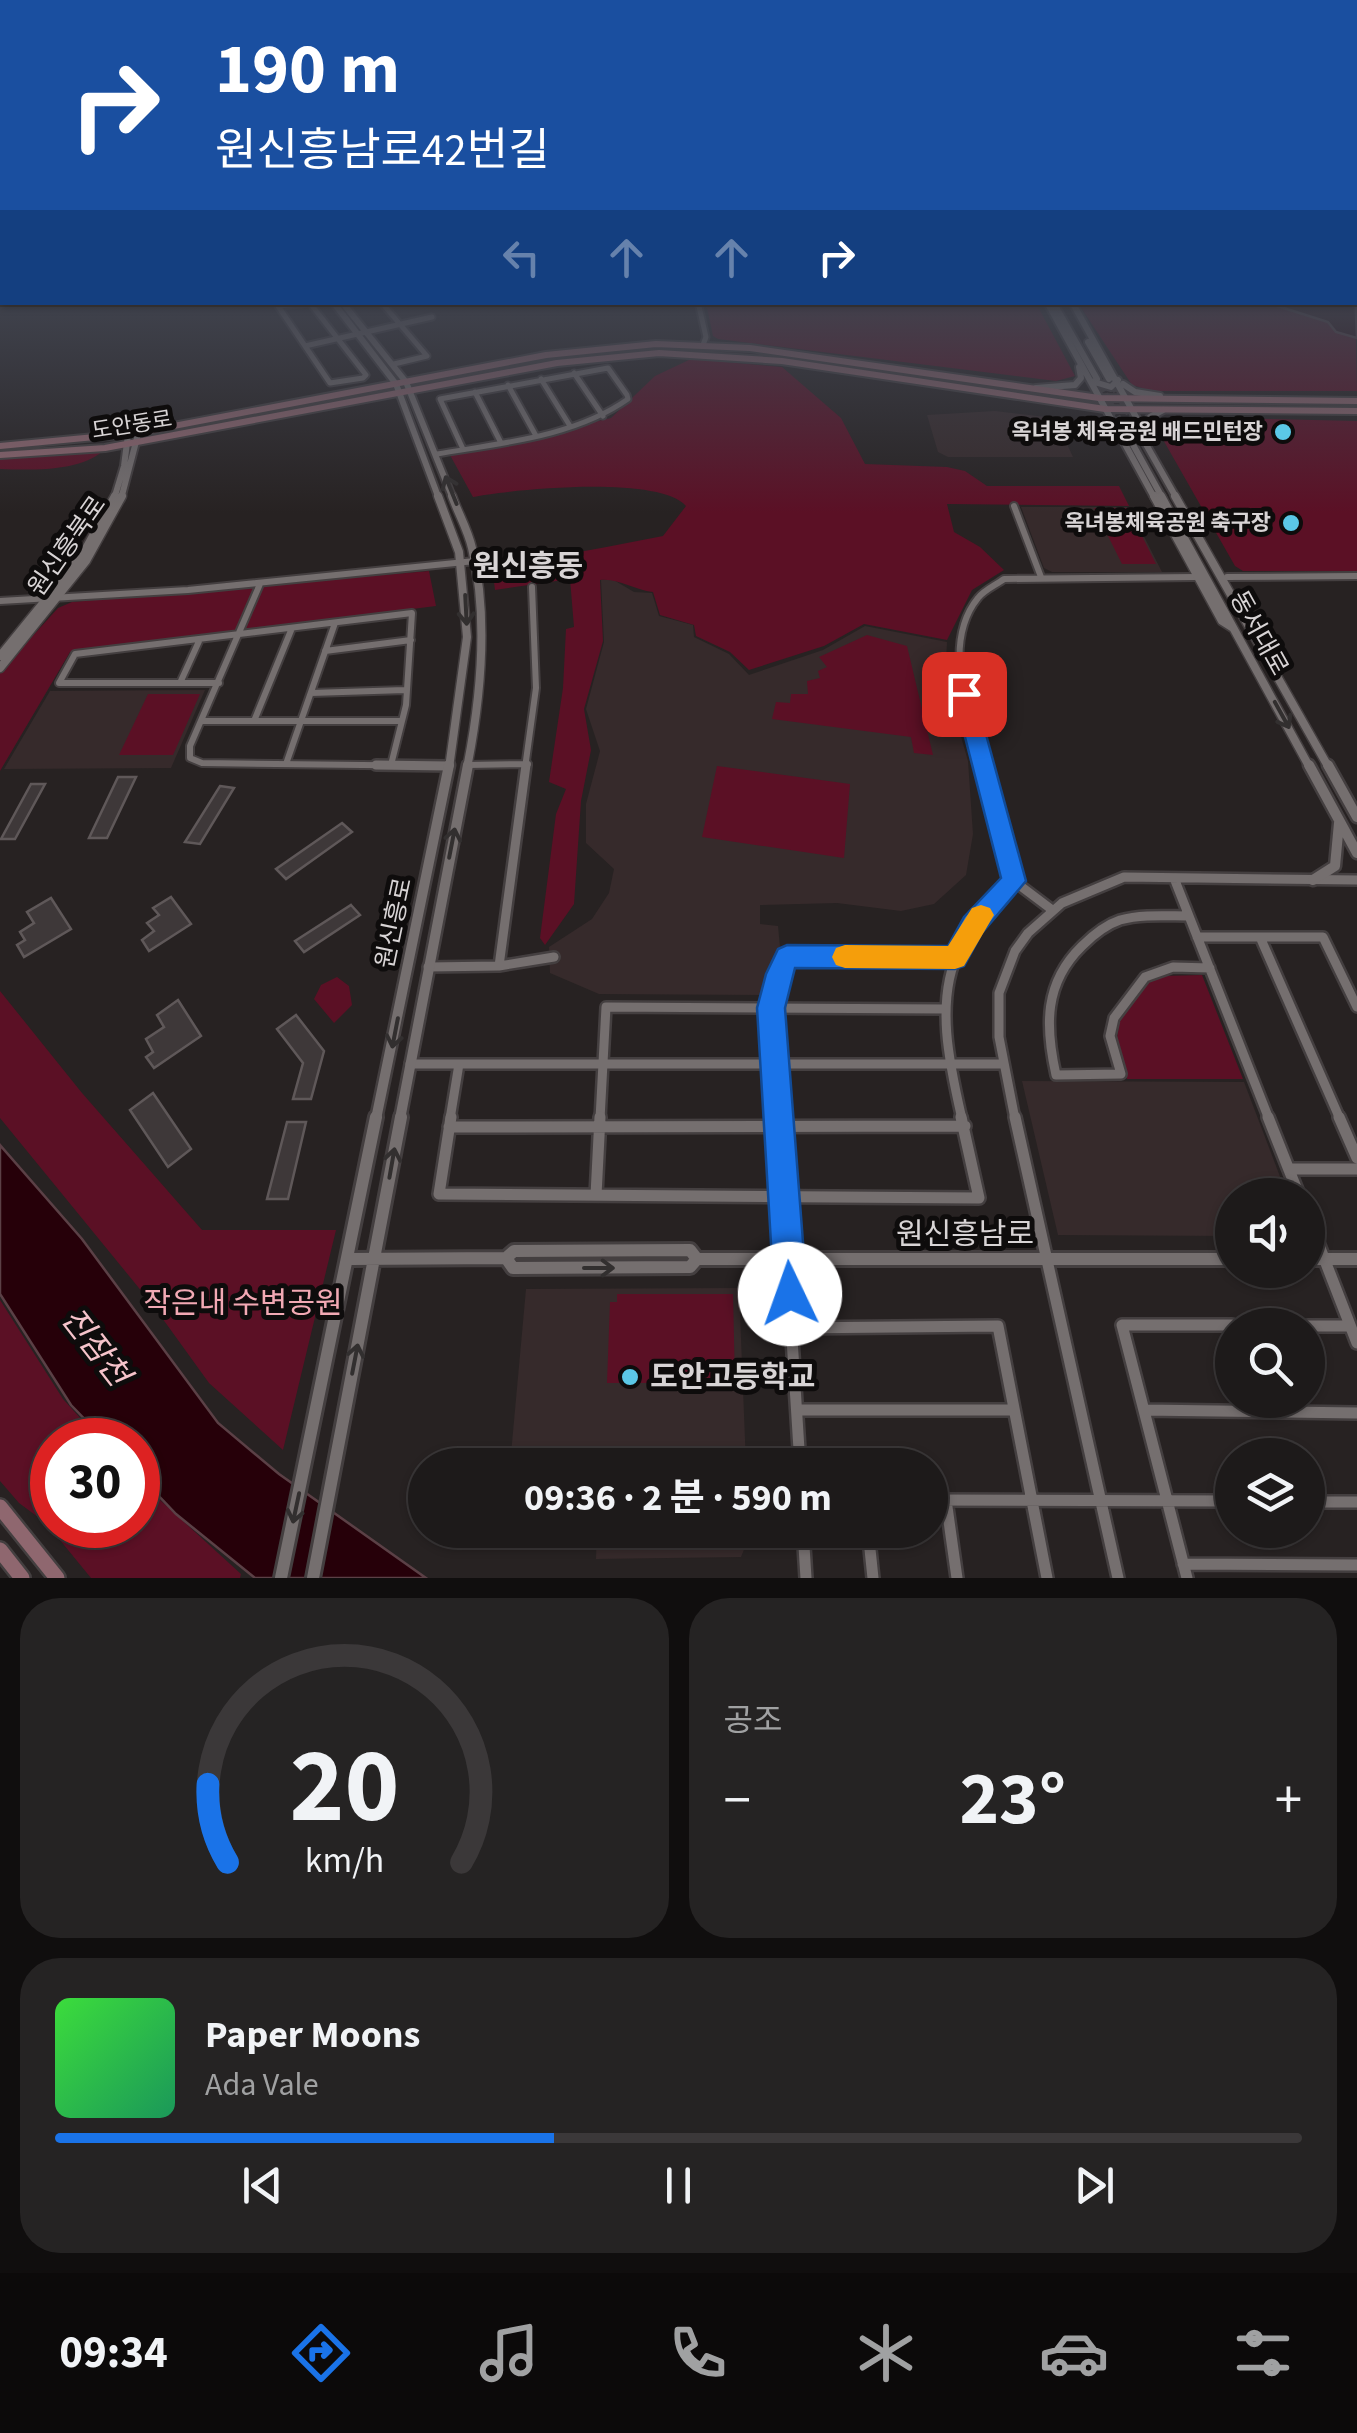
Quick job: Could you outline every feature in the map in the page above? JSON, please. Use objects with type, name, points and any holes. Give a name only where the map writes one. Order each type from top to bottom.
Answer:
[{"type":"main road","name":"도안동로","points":[[403,388],[505,366]]},
{"type":"main road","name":"도안동로","points":[[0,455],[132,439],[537,366]]},
{"type":"main road","name":"도안동로","points":[[814,366],[1105,409],[1357,411]]},
{"type":"main road","name":"도안동로","points":[[879,366],[1099,398],[1357,401]]},
{"type":"main road","name":"도안동로","points":[[0,446],[132,439]]},
{"type":"main road","points":[[0,1507],[58,1578]]},
{"type":"main road","points":[[0,1550],[22,1578]]},
{"type":"street","points":[[319,366],[330,382],[363,378],[366,375],[359,366]]},
{"type":"street","name":"원신흥로","points":[[375,1259],[467,765],[482,640],[475,562],[437,454],[403,388],[386,366]]},
{"type":"street","name":"원신흥로","points":[[281,1578],[450,766],[467,636],[461,563],[453,528],[395,366]]},
{"type":"street","points":[[1034,388],[1075,384],[1080,378],[1078,366]]},
{"type":"street","points":[[1080,366],[1122,434]]},
{"type":"street","points":[[1089,366],[1097,379]]},
{"type":"street","points":[[1102,366],[1109,379]]},
{"type":"street","points":[[1109,366],[1252,620],[1252,631]]},
{"type":"street","points":[[437,454],[463,449],[535,434],[570,426],[603,416],[628,399],[608,368],[440,399],[463,449]]},
{"type":"street","points":[[574,373],[603,416]]},
{"type":"street","points":[[541,378],[570,426]]},
{"type":"street","points":[[1088,378],[1105,387],[1116,386],[1118,380]]},
{"type":"street","points":[[1118,380],[1135,392],[1202,400]]},
{"type":"street","points":[[508,385],[535,434]]},
{"type":"street","points":[[476,392],[500,441]]},
{"type":"street","points":[[1143,432],[1150,417],[1163,410]]},
{"type":"street","points":[[1143,432],[1130,426],[1118,428],[1222,622],[1235,630]]},
{"type":"street","name":"동서대로","points":[[1143,432],[1357,817]]},
{"type":"street","name":"동서대로","points":[[1122,434],[1357,853]]},
{"type":"street","name":"원신흥북로","points":[[0,668],[106,531],[125,497],[132,439]]},
{"type":"street","points":[[1014,506],[1041,578]]},
{"type":"street","points":[[0,601],[260,584],[475,562]]},
{"type":"street","points":[[1051,909],[1014,881],[964,694],[959,648],[968,612],[989,585],[1004,579],[1196,576]]},
{"type":"street","points":[[1227,577],[1357,576]]},
{"type":"street","points":[[260,584],[188,753],[195,761],[450,766]]},
{"type":"street","points":[[499,966],[536,688],[532,588]]},
{"type":"street","name":"원신흥북로","points":[[0,656],[51,599]]},
{"type":"street","points":[[219,683],[59,682],[75,654],[412,613],[402,722],[391,765]]},
{"type":"street","points":[[286,764],[336,623]]},
{"type":"street","points":[[254,722],[292,628]]},
{"type":"street","points":[[180,683],[200,639]]},
{"type":"street","points":[[325,651],[411,640]]},
{"type":"street","points":[[311,693],[405,690]]},
{"type":"street","points":[[201,722],[402,722]]},
{"type":"street","points":[[467,765],[528,764]]},
{"type":"street","points":[[1313,880],[1335,866],[1339,821]]},
{"type":"street","points":[[1118,1578],[1003,1064],[997,1026],[999,992],[1008,965],[1051,909],[1092,884],[1124,878],[1357,880]]},
{"type":"street","points":[[1174,878],[1292,1178]]},
{"type":"street","points":[[459,1064],[438,1194],[978,1198],[945,1009],[955,958],[973,925],[1014,881]]},
{"type":"street","points":[[1189,916],[1148,916],[1108,924],[1076,951],[1048,996],[1048,1044],[1056,1075],[1122,1074],[1110,1036],[1114,1018],[1145,977],[1173,967],[1210,968]]},
{"type":"street","points":[[1198,937],[1323,937],[1357,1006]]},
{"type":"street","points":[[1260,937],[1357,1158]]},
{"type":"street","points":[[428,967],[499,966],[554,957]]},
{"type":"street","points":[[799,1448],[771,1008],[787,957],[955,958]]},
{"type":"street","points":[[596,1195],[606,1008],[945,1009]]},
{"type":"street","points":[[410,1064],[1003,1064]]},
{"type":"street","points":[[449,1127],[965,1126]]},
{"type":"street","points":[[1289,1169],[1357,1169]]},
{"type":"street","name":"원신흥남로","points":[[350,1259],[506,1258],[513,1268],[690,1267],[697,1259],[1215,1259]]},
{"type":"street","points":[[313,1578],[375,1259]]},
{"type":"street","points":[[1325,1259],[1357,1259]]},
{"type":"street","points":[[1325,1262],[1357,1342]]},
{"type":"street","points":[[1215,1325],[1122,1325],[1185,1571],[1357,1565]]},
{"type":"street","points":[[792,1328],[998,1326],[1047,1578]]},
{"type":"street","points":[[1325,1326],[1350,1326]]},
{"type":"street","points":[[797,1410],[1014,1410]]},
{"type":"street","points":[[1144,1410],[1357,1413]]},
{"type":"street","points":[[948,1500],[1215,1501]]},
{"type":"street","points":[[1325,1502],[1357,1502]]},
{"type":"street","points":[[948,1516],[956,1578]]},
{"type":"street","points":[[804,1548],[806,1578]]},
{"type":"street","points":[[870,1548],[873,1578]]},
{"type":"shaded area","points":[[995,411],[1055,418],[1073,457],[948,457],[938,452],[927,415]]},
{"type":"shaded area","points":[[1021,507],[1129,507],[1162,572],[1052,572],[1044,568]]},
{"type":"shaded area","points":[[612,579],[634,592],[652,593],[659,616],[693,625],[694,637],[729,654],[749,675],[823,650],[865,626],[947,642],[945,681],[968,761],[973,834],[966,875],[934,904],[901,911],[837,903],[760,905],[760,924],[778,926],[780,947],[763,995],[599,994],[550,973],[549,947],[592,919],[609,893],[614,869],[586,843],[586,804],[600,751],[586,709],[604,642],[601,580]]},
{"type":"shaded area","points":[[205,690],[171,768],[4,769],[50,691]]},
{"type":"shaded area","points":[[1022,1081],[1244,1082],[1281,1178],[1215,1178],[1215,1236],[1058,1235]]},
{"type":"shaded area","name":"도안고등학교","points":[[739,1288],[745,1448],[512,1448],[526,1289]]},
{"type":"shaded area","points":[[596,1548],[745,1548],[741,1557],[596,1559]]},
{"type":"green space","points":[[677,366],[782,367],[841,418],[865,464],[947,467],[965,471],[987,486],[1119,486],[1129,506],[947,504],[954,532],[980,547],[1004,570],[972,590],[947,640],[864,624],[824,646],[749,670],[730,652],[696,636],[694,625],[660,615],[653,592],[600,580],[603,641],[584,709],[591,750],[581,801],[574,904],[545,945],[540,938],[556,814],[566,789],[549,782],[563,688],[566,629],[574,627],[570,579],[495,590],[492,566],[663,536],[686,506],[671,496],[618,487],[551,488],[473,497],[450,455],[611,418],[655,376]]},
{"type":"green space","points":[[932,366],[1069,366],[1075,376],[1056,381]]},
{"type":"green space","points":[[1119,366],[1356,366],[1357,391],[1152,391],[1132,385]]},
{"type":"green space","points":[[1232,418],[1357,421],[1357,571],[1243,571],[1235,566],[1153,422]]},
{"type":"green space","points":[[103,451],[68,466],[0,469],[0,457]]},
{"type":"green space","points":[[1094,508],[1128,508],[1156,564],[1122,564]]},
{"type":"green space","points":[[429,571],[436,606],[70,652],[0,771],[0,672],[58,608],[72,602]]},
{"type":"green space","points":[[867,635],[907,646],[933,755],[914,753],[911,737],[772,719],[776,702],[790,703],[791,694],[808,694],[807,681],[820,678],[818,671],[827,667],[819,657]]},
{"type":"green space","points":[[148,694],[200,694],[173,755],[119,755]]},
{"type":"green space","points":[[717,766],[850,784],[844,858],[702,837]]},
{"type":"green space","points":[[1202,975],[1243,1079],[1127,1079],[1116,1044],[1121,1013],[1149,981],[1161,976]]},
{"type":"green space","points":[[337,977],[349,986],[352,1005],[334,1023],[314,999],[321,985]]},
{"type":"green space","name":"작은내 수변공원","points":[[0,991],[82,1093],[202,1230],[336,1230],[283,1450],[209,1383],[152,1304],[0,1118]]},
{"type":"green space","points":[[617,1294],[733,1294],[735,1383],[607,1383],[610,1302],[617,1302]]},
{"type":"green space","points":[[0,1300],[63,1399],[80,1418],[30,1418],[30,1511],[0,1481]]},
{"type":"green space","points":[[160,1500],[241,1574],[240,1578],[91,1578],[66,1548],[160,1548]]},
{"type":"water","name":"진잠천","points":[[0,1145],[82,1239],[218,1423],[279,1474],[426,1578],[255,1578],[160,1497],[160,1418],[84,1418],[71,1405],[0,1294]]},
{"type":"building","points":[[118,777],[136,777],[107,838],[89,838]]},
{"type":"building","points":[[31,784],[45,784],[15,839],[1,839]]},
{"type":"building","points":[[220,786],[234,788],[200,844],[185,842]]},
{"type":"building","points":[[342,823],[352,832],[286,879],[276,869]]},
{"type":"building","points":[[171,897],[191,924],[149,951],[142,940],[154,931],[147,923],[159,915],[153,908]]},
{"type":"building","points":[[51,898],[71,929],[24,957],[17,945],[25,940],[20,932],[34,923],[27,912]]},
{"type":"building","points":[[351,905],[360,915],[304,952],[295,941]]},
{"type":"building","points":[[178,1000],[201,1036],[154,1068],[146,1057],[153,1052],[146,1039],[164,1027],[157,1015]]},
{"type":"building","points":[[296,1015],[324,1051],[311,1099],[293,1099],[303,1063],[277,1029]]},
{"type":"building","points":[[153,1093],[191,1149],[168,1167],[130,1110]]},
{"type":"building","points":[[287,1122],[306,1122],[288,1199],[267,1199]]},
{"type":"tunnel","points":[[1097,379],[1126,432]]},
{"type":"tunnel","points":[[1109,379],[1139,432]]},
{"type":"slow traffic","points":[[845,957],[955,958],[981,915]]},
{"type":"place","name":"옥녀봉 체육공원 배드민턴장","points":[[1283,432]]},
{"type":"place","name":"옥녀봉체육공원 축구장","points":[[1291,523]]},
{"type":"place","name":"도안고등학교","points":[[630,1377]]},
{"type":"district","name":"원신흥동","points":[[528,566]]},
{"type":"route","points":[[790,1294],[771,1008],[787,957],[955,958],[973,925],[1014,881],[964,694]]}]
